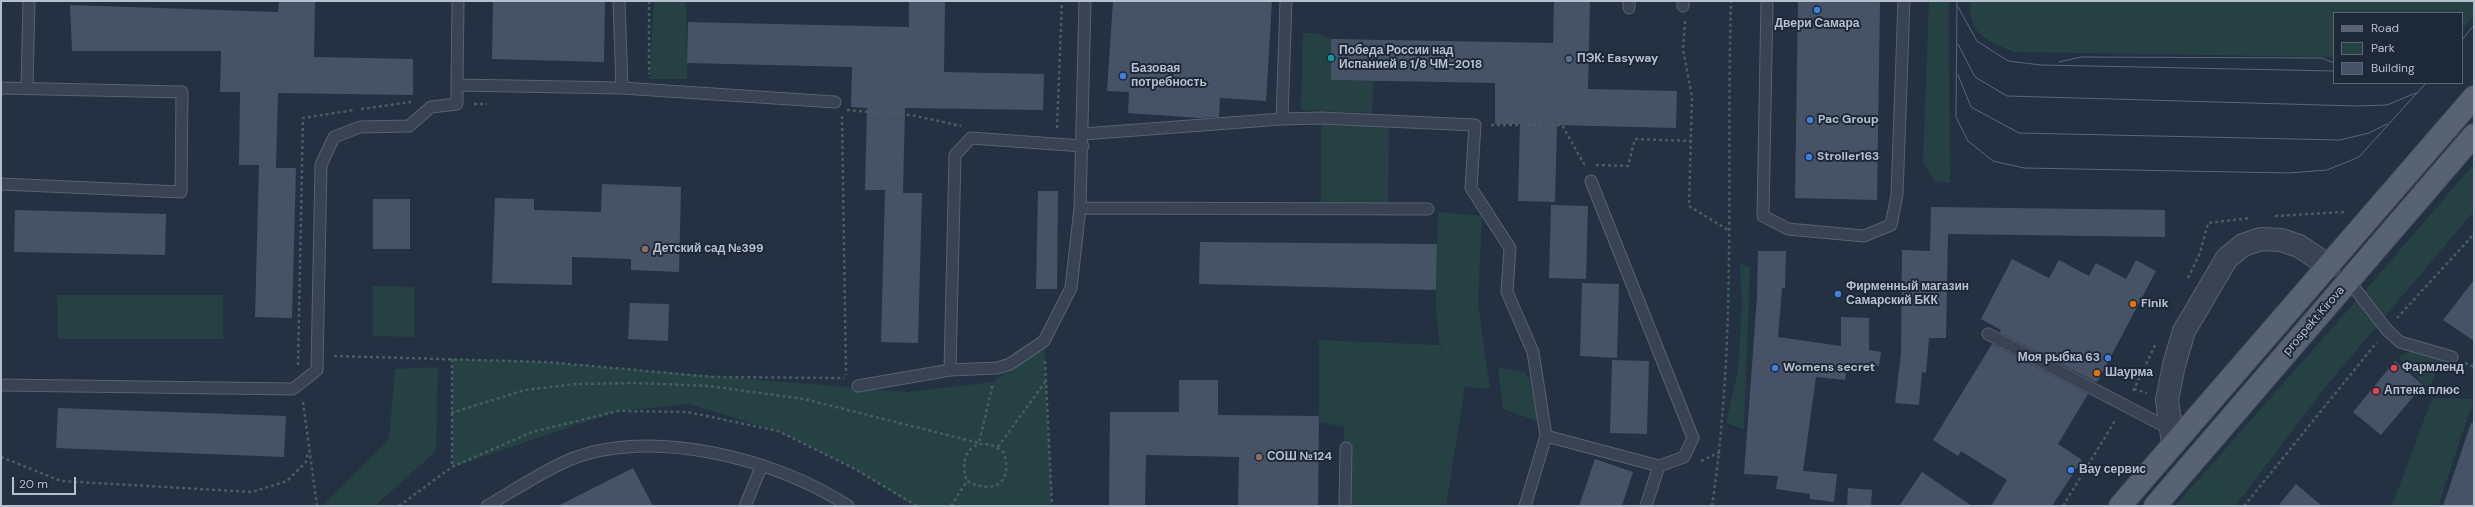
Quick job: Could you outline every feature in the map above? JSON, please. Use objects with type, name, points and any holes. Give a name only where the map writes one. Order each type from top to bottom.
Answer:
[{"type":"main road","points":[[2120,506],[2172,437],[2329,266],[2474,97]]},
{"type":"main road","name":"prospekt Kirova","points":[[2155,506],[2474,136]]},
{"type":"main road","points":[[2329,266],[2349,281]]},
{"type":"street","points":[[2172,437],[2167,400],[2184,331],[2227,258],[2243,245],[2262,239],[2281,240],[2299,246],[2329,266]]},
{"type":"lane","points":[[27,87],[29,1]]},
{"type":"lane","points":[[1,385],[292,389],[317,370],[321,165],[334,137],[360,127],[409,126],[431,107],[458,104],[458,1]]},
{"type":"lane","points":[[619,1],[622,88]]},
{"type":"lane","points":[[858,386],[950,370],[997,368],[1010,364],[1044,341],[1071,288],[1080,208],[1084,116],[1085,1]]},
{"type":"lane","points":[[1282,119],[1286,1]]},
{"type":"lane","points":[[1767,1],[1763,216],[1788,229],[1864,236],[1890,225],[1897,195],[1904,1]]},
{"type":"lane","points":[[457,85],[622,88],[835,102]]},
{"type":"lane","points":[[1,88],[27,87],[182,92],[181,192],[1,184]]},
{"type":"lane","points":[[1083,134],[1282,119],[1321,118],[1475,125],[1472,188],[1510,248],[1507,292],[1533,352],[1546,436],[1525,506]]},
{"type":"lane","points":[[950,370],[955,155],[971,138],[1083,146]]},
{"type":"lane","points":[[1546,436],[1660,466],[1684,457],[1693,438],[1591,181]]},
{"type":"lane","points":[[1080,208],[1428,209]]},
{"type":"lane","points":[[2349,281],[2387,330],[2400,342],[2452,357]]},
{"type":"lane","points":[[1988,334],[2124,405],[2172,437]]},
{"type":"lane","points":[[487,506],[569,460],[601,450],[632,448],[693,449],[724,454],[762,465],[794,478],[848,506]]},
{"type":"lane","points":[[1345,506],[1346,448]]},
{"type":"lane","points":[[745,506],[762,465]]},
{"type":"lane","points":[[1646,506],[1660,466]]},
{"type":"path","points":[[649,1],[650,90]]},
{"type":"path","points":[[1062,1],[1057,132],[1084,116]]},
{"type":"path","points":[[1712,506],[1722,442],[1728,296],[1731,1]]},
{"type":"path","points":[[1684,8],[1683,49],[1692,97],[1690,206],[1728,230]]},
{"type":"path","points":[[317,506],[297,363],[303,118],[417,101]]},
{"type":"path","points":[[458,104],[489,104]]},
{"type":"path","points":[[317,355],[547,362],[713,377],[846,378],[842,110],[911,115],[963,126]]},
{"type":"path","points":[[1475,125],[1562,125],[1584,164],[1628,166],[1635,139],[1691,141]]},
{"type":"path","points":[[2268,217],[2346,212]]},
{"type":"path","points":[[2186,281],[2200,253],[2208,223],[2253,218]]},
{"type":"path","points":[[2244,506],[2387,330],[2474,234]]},
{"type":"path","points":[[2063,506],[2124,405],[2158,338]]},
{"type":"path","points":[[1044,341],[1052,506]]},
{"type":"path","points":[[452,359],[452,467]]},
{"type":"path","points":[[451,413],[525,390],[576,384],[636,383],[709,386],[804,399],[979,443],[998,447],[1004,453],[1008,473],[1002,482],[992,487],[978,487],[967,481],[964,474],[966,455],[979,443],[997,368]]},
{"type":"path","points":[[998,447],[1046,382]]},
{"type":"path","points":[[1,457],[61,482],[252,492],[287,481],[306,462],[308,448]]},
{"type":"path","points":[[951,506],[967,481]]},
{"type":"green space","points":[[654,1],[686,1],[687,79],[649,79]]},
{"type":"green space","points":[[1929,1],[1949,1],[1950,183],[1935,181],[1923,163]]},
{"type":"green space","points":[[1970,1],[2474,1],[2474,16],[2463,28],[2463,12],[2333,12],[2333,57],[2014,52],[1995,44],[1981,35],[1972,21]]},
{"type":"green space","points":[[1303,33],[1316,33],[1331,39],[1331,80],[1374,81],[1372,113],[1301,110]]},
{"type":"green space","points":[[1321,118],[1380,121],[1389,128],[1388,209],[1321,209]]},
{"type":"green space","points":[[2474,164],[2474,211],[2328,384],[2235,506],[2175,506],[2355,302]]},
{"type":"green space","points":[[1438,212],[1482,216],[1478,303],[1490,389],[1465,387],[1446,506],[1344,506],[1344,427],[1319,422],[1319,340],[1440,345],[1453,367],[1439,342],[1436,306]]},
{"type":"green space","points":[[1740,264],[1750,267],[1744,429],[1726,423],[1738,371],[1742,304]]},
{"type":"green space","points":[[373,286],[414,287],[414,337],[373,336]]},
{"type":"green space","points":[[57,295],[223,295],[223,339],[58,339]]},
{"type":"green space","points":[[1044,341],[1052,506],[914,506],[855,469],[778,431],[689,404],[618,411],[452,467],[452,359],[529,361],[907,392],[993,382]]},
{"type":"green space","points":[[2411,350],[2444,357],[2428,389],[2399,358]]},
{"type":"green space","points":[[438,367],[436,451],[375,506],[322,506],[389,439],[395,369]]},
{"type":"green space","points":[[1498,367],[1524,372],[1544,398],[1543,423],[1503,409]]},
{"type":"green space","points":[[2432,398],[2474,399],[2438,506],[2392,506]]},
{"type":"building","points":[[279,1],[315,1],[314,57],[413,59],[413,95],[278,93],[276,168],[296,168],[292,318],[255,317],[259,165],[239,165],[240,92],[220,92],[221,51],[72,51],[70,5],[278,12]]},
{"type":"building","points":[[493,1],[605,1],[604,62],[492,59]]},
{"type":"building","points":[[909,1],[945,1],[944,72],[1044,74],[1043,110],[905,108],[903,193],[922,193],[918,343],[881,342],[885,190],[865,190],[867,108],[851,107],[852,67],[687,63],[688,22],[909,27]]},
{"type":"building","points":[[1113,1],[1272,1],[1266,101],[1220,98],[1219,117],[1199,118],[1128,113],[1129,92],[1107,91]]},
{"type":"building","points":[[1554,1],[1590,1],[1588,89],[1677,91],[1676,128],[1557,125],[1555,202],[1518,201],[1520,124],[1495,124],[1495,83],[1331,80],[1331,39],[1553,43]]},
{"type":"building","points":[[1798,1],[1880,1],[1877,200],[1795,198]]},
{"type":"building","points":[[602,184],[681,187],[679,272],[631,270],[631,259],[572,257],[572,285],[492,283],[495,198],[534,199],[534,210],[601,212]]},
{"type":"building","points":[[1038,191],[1058,191],[1057,289],[1036,289]]},
{"type":"building","points":[[373,199],[410,199],[410,249],[373,249]]},
{"type":"building","points":[[1551,205],[1588,206],[1586,279],[1549,278]]},
{"type":"building","points":[[1931,207],[2165,210],[2165,237],[1948,234],[1946,338],[1929,338],[1926,373],[1922,372],[1919,405],[1895,403],[1901,354],[1902,250],[1930,251]]},
{"type":"building","points":[[15,210],[166,214],[165,255],[14,252]]},
{"type":"building","points":[[1200,242],[1437,244],[1436,290],[1199,284]]},
{"type":"building","points":[[1758,251],[1786,251],[1785,288],[1782,288],[1778,337],[1841,346],[1841,317],[1869,318],[1869,350],[1881,352],[1879,366],[1847,363],[1845,380],[1816,377],[1803,471],[1837,474],[1834,502],[1810,499],[1810,494],[1776,489],[1778,476],[1744,474],[1757,297]]},
{"type":"building","points":[[2012,259],[2049,278],[2059,260],[2089,276],[2096,263],[2126,279],[2136,260],[2156,271],[2098,381],[2096,382],[1999,332],[2001,330],[1981,319]]},
{"type":"building","points":[[2474,280],[2474,341],[2443,320]]},
{"type":"building","points":[[1582,283],[1619,284],[1617,358],[1580,356]]},
{"type":"building","points":[[630,303],[669,304],[668,341],[628,339]]},
{"type":"building","points":[[1992,344],[2088,394],[2058,444],[2082,460],[2052,506],[1991,506],[2007,480],[1961,451],[1958,456],[1933,440]]},
{"type":"building","points":[[1612,360],[1649,361],[1647,434],[1610,433]]},
{"type":"building","points":[[2395,361],[2423,385],[2381,435],[2353,412]]},
{"type":"building","points":[[1179,380],[1218,380],[1218,415],[1319,416],[1318,506],[1238,506],[1239,457],[1146,455],[1145,506],[1109,506],[1110,412],[1179,412]]},
{"type":"building","points":[[58,408],[286,416],[284,457],[56,448]]},
{"type":"building","points":[[2471,423],[2474,423],[2474,506],[2443,506]]},
{"type":"building","points":[[1595,459],[1633,472],[1622,506],[1579,506]]},
{"type":"building","points":[[633,468],[653,506],[558,506]]},
{"type":"building","points":[[1922,472],[1972,506],[1899,506]]},
{"type":"building","points":[[2296,484],[2322,506],[2278,506]]},
{"type":"building","points":[[1848,488],[1872,490],[1871,506],[1847,506]]},
{"type":"tram line","points":[[1957,1],[1956,117],[1968,141],[1993,161],[2024,168],[2289,173],[2327,170],[2359,157],[2425,84]]},
{"type":"tram line","points":[[1958,7],[1977,41],[2008,61],[2041,65],[2333,71]]},
{"type":"tram line","points":[[2463,39],[2474,25]]},
{"type":"tram line","points":[[1958,44],[1975,77],[2007,96],[2356,106],[2387,105],[2416,93]]},
{"type":"tram line","points":[[2059,62],[2081,57],[2322,58],[2333,63]]},
{"type":"tram line","points":[[1958,75],[1971,107],[2019,133],[2340,140],[2369,133],[2387,124]]},
{"type":"place","name":"Двери Самара","points":[[1817,10]]},
{"type":"place","name":"Победа России над Испанией в 1/8 ЧМ-2018","points":[[1331,58]]},
{"type":"place","name":"ПЭК: Easyway","points":[[1569,59]]},
{"type":"place","name":"Базовая потребность","points":[[1123,76]]},
{"type":"place","name":"Pac Group","points":[[1810,120]]},
{"type":"place","name":"Stroller163","points":[[1809,157]]},
{"type":"place","name":"Детский сад №399","points":[[645,249]]},
{"type":"place","name":"Фирменный магазин Самарский БКК","points":[[1838,294]]},
{"type":"place","name":"Finik","points":[[2133,304]]},
{"type":"place","name":"Моя рыбка 63","points":[[2108,358]]},
{"type":"place","name":"Womens secret","points":[[1775,368]]},
{"type":"place","name":"Фармленд","points":[[2394,368]]},
{"type":"place","name":"Шаурма","points":[[2097,373]]},
{"type":"place","name":"Аптека плюс","points":[[2376,391]]},
{"type":"place","name":"СОШ №124","points":[[1259,457]]},
{"type":"place","name":"Вау сервис","points":[[2071,470]]}]
